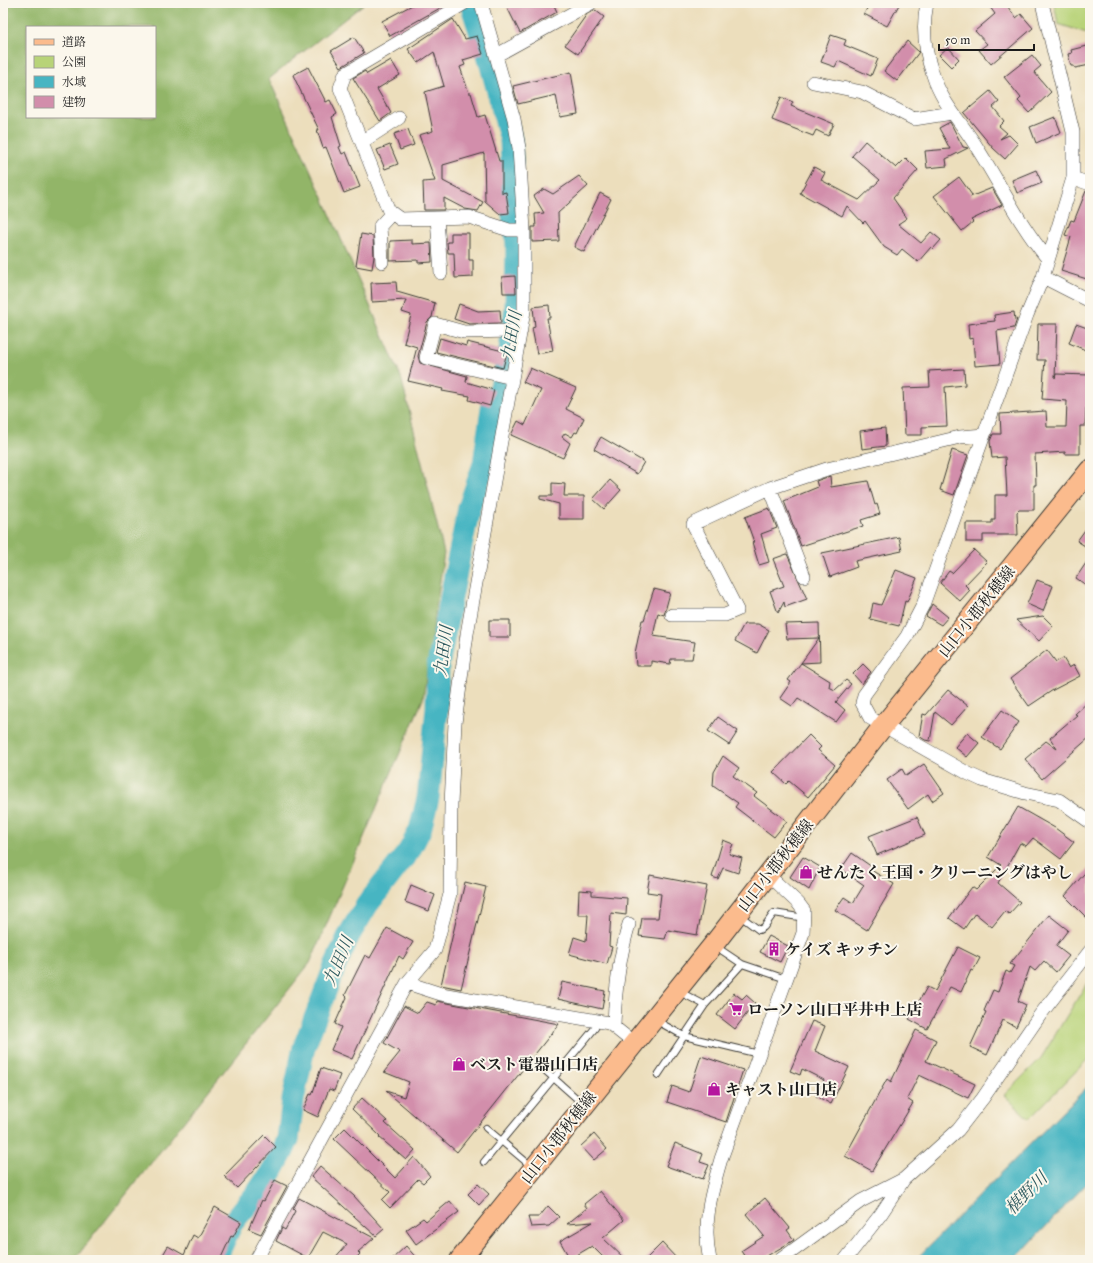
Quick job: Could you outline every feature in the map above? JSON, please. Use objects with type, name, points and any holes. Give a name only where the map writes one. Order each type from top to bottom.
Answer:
[{"type":"main road","name":"山口小郡秋穂線","points":[[460,1260],[768,876],[884,725],[1090,470]]},
{"type":"street","points":[[465,3],[346,74],[340,88],[389,211],[400,219],[469,217],[518,230]]},
{"type":"street","points":[[256,1260],[407,983],[435,950],[450,894],[451,804],[455,723],[467,634],[515,331],[524,311],[518,230],[519,148],[514,119],[481,3]]},
{"type":"street","points":[[497,55],[591,3]]},
{"type":"street","points":[[927,3],[924,19],[925,39],[933,76],[952,114],[966,130],[979,150],[1033,242],[1048,259]]},
{"type":"street","points":[[1042,3],[1073,132],[1073,178],[1043,278],[1027,315],[923,605],[907,636],[864,695],[862,703],[864,710],[870,718],[982,780],[1024,793],[1059,800],[1090,822]]},
{"type":"street","points":[[813,82],[862,92],[914,119],[952,114]]},
{"type":"street","points":[[362,142],[399,118]]},
{"type":"street","points":[[1073,178],[1090,184]]},
{"type":"street","points":[[382,262],[380,226],[392,213]]},
{"type":"street","points":[[438,218],[441,272]]},
{"type":"street","points":[[1043,278],[1090,301]]},
{"type":"street","points":[[508,377],[426,358],[435,324],[464,332],[515,331]]},
{"type":"street","points":[[672,615],[725,615],[737,610],[693,524],[770,488],[827,470],[960,437],[984,434]]},
{"type":"street","points":[[770,488],[804,576]]},
{"type":"street","points":[[710,1260],[706,1224],[711,1194],[721,1159],[803,933],[804,911],[798,902],[768,876]]},
{"type":"street","points":[[614,1026],[615,991],[622,948],[629,924]]},
{"type":"street","points":[[845,1260],[881,1214],[904,1179],[958,1130],[983,1098],[1040,1015],[1090,951]]},
{"type":"street","points":[[407,983],[441,994],[609,1023],[634,1043]]},
{"type":"street","points":[[780,1260],[861,1201],[904,1179]]},
{"type":"lane","points":[[737,914],[759,930],[764,927],[774,913],[804,918]]},
{"type":"lane","points":[[714,944],[742,964],[786,979]]},
{"type":"lane","points":[[658,1075],[705,1004],[742,964]]},
{"type":"lane","points":[[676,991],[705,1004]]},
{"type":"lane","points":[[654,1019],[684,1036],[759,1054]]},
{"type":"lane","points":[[484,1162],[595,1028]]},
{"type":"lane","points":[[540,1066],[584,1105]]},
{"type":"lane","points":[[486,1128],[534,1168]]},
{"type":"green space","points":[[3,3],[365,3],[269,79],[324,200],[401,377],[444,553],[423,699],[310,963],[74,1260],[3,1260]]},
{"type":"green space","points":[[1054,3],[1090,3],[1090,34],[1058,24]]},
{"type":"green space","points":[[1090,978],[1090,1057],[1029,1119],[1004,1095],[1041,1058]]},
{"type":"water","name":"椹野川","points":[[1090,1084],[1090,1180],[1014,1260],[915,1260]]},
{"type":"building","points":[[416,3],[449,3],[390,36],[382,21]]},
{"type":"building","points":[[505,3],[553,3],[557,12],[520,33]]},
{"type":"building","points":[[870,3],[900,3],[887,26],[864,14]]},
{"type":"building","points":[[987,3],[1005,3],[1016,18],[1021,14],[1033,28],[991,64],[979,50],[987,44],[975,31],[995,14]]},
{"type":"building","points":[[595,10],[604,17],[578,54],[565,45],[587,14]]},
{"type":"building","points":[[453,19],[465,39],[477,36],[483,54],[463,60],[465,65],[460,67],[469,93],[471,93],[478,117],[485,115],[499,161],[502,161],[502,193],[506,192],[509,213],[500,214],[485,201],[484,153],[443,165],[443,181],[483,202],[478,211],[465,209],[444,198],[444,210],[424,210],[423,182],[435,181],[419,135],[433,131],[425,92],[444,86],[434,52],[418,63],[408,49]]},
{"type":"building","points":[[831,35],[846,40],[844,45],[878,59],[871,76],[838,61],[835,67],[821,62]]},
{"type":"building","points":[[354,37],[364,53],[341,67],[331,51]]},
{"type":"building","points":[[907,41],[919,52],[897,81],[884,71]]},
{"type":"building","points":[[1090,45],[1090,65],[1075,68],[1074,66],[1071,66],[1068,54],[1072,53],[1071,50]]},
{"type":"building","points":[[948,47],[959,59],[951,67],[939,55]]},
{"type":"building","points":[[1032,55],[1041,66],[1034,72],[1051,92],[1029,113],[1018,101],[1021,98],[1004,77]]},
{"type":"building","points":[[391,60],[400,75],[377,89],[391,113],[380,121],[353,78],[365,71],[367,74]]},
{"type":"building","points":[[308,67],[326,102],[330,100],[337,114],[332,117],[341,146],[339,147],[342,154],[346,152],[360,187],[344,193],[326,147],[323,148],[317,130],[319,130],[293,75]]},
{"type":"building","points":[[571,72],[578,114],[560,117],[556,95],[518,104],[513,86]]},
{"type":"building","points":[[990,91],[999,102],[993,107],[1004,121],[999,126],[1007,133],[1000,139],[1009,135],[1018,144],[1005,159],[993,148],[964,113]]},
{"type":"building","points":[[781,97],[793,102],[791,106],[834,124],[828,136],[816,130],[813,136],[772,120]]},
{"type":"building","points":[[1055,117],[1061,132],[1036,143],[1030,127]]},
{"type":"building","points":[[950,122],[963,147],[968,148],[946,159],[947,166],[927,168],[925,151],[950,149],[939,128]]},
{"type":"building","points":[[408,129],[414,145],[400,150],[394,134]]},
{"type":"building","points":[[865,141],[896,168],[906,158],[918,170],[893,198],[907,218],[898,224],[921,243],[931,232],[941,240],[933,249],[931,247],[918,262],[902,249],[897,255],[884,247],[865,221],[863,223],[847,206],[842,216],[800,193],[814,167],[825,173],[821,180],[859,200],[880,180],[852,156]]},
{"type":"building","points":[[390,145],[398,164],[385,169],[377,150]]},
{"type":"building","points":[[1036,170],[1042,183],[1017,193],[1012,180]]},
{"type":"building","points":[[579,176],[588,186],[558,213],[559,241],[532,242],[532,227],[536,227],[535,214],[544,213],[534,196],[544,189],[553,194]]},
{"type":"building","points":[[959,177],[972,195],[970,197],[992,188],[1002,205],[971,220],[973,222],[962,231],[934,196]]},
{"type":"building","points":[[1086,191],[1090,192],[1090,280],[1061,271],[1071,237],[1065,235],[1071,220],[1074,221]]},
{"type":"building","points":[[600,193],[611,199],[584,252],[574,247]]},
{"type":"building","points":[[451,233],[469,233],[469,260],[473,260],[473,277],[455,278],[454,253],[448,253],[447,242],[451,242]]},
{"type":"building","points":[[361,234],[373,236],[374,257],[372,269],[356,266]]},
{"type":"building","points":[[412,240],[412,244],[431,243],[432,262],[418,263],[418,260],[390,261],[390,241]]},
{"type":"building","points":[[515,276],[516,293],[503,293],[502,277]]},
{"type":"building","points":[[396,282],[397,292],[435,303],[432,317],[427,322],[418,356],[420,363],[467,376],[466,382],[494,390],[490,406],[469,400],[470,396],[442,391],[443,389],[408,381],[417,347],[404,343],[411,315],[402,312],[406,300],[372,302],[371,283]]},
{"type":"building","points":[[459,304],[478,311],[500,310],[501,323],[469,324],[454,319]]},
{"type":"building","points":[[549,305],[550,318],[547,318],[553,351],[537,354],[532,328],[535,327],[533,307]]},
{"type":"building","points":[[1014,312],[1015,320],[1017,319],[1014,328],[997,331],[1000,364],[975,366],[973,338],[969,339],[968,324],[995,321],[994,315]]},
{"type":"building","points":[[1038,324],[1057,324],[1055,378],[1056,374],[1090,375],[1090,408],[1086,408],[1085,426],[1080,426],[1080,454],[1065,454],[1065,452],[1035,454],[1036,485],[1034,485],[1034,510],[1019,510],[1017,512],[1018,535],[983,535],[983,542],[966,542],[966,523],[992,523],[992,520],[995,520],[995,495],[1007,495],[1005,457],[992,458],[990,441],[993,434],[1001,434],[1000,414],[1046,411],[1047,427],[1066,427],[1067,401],[1042,399],[1045,360],[1037,360]]},
{"type":"building","points":[[1076,324],[1090,329],[1090,352],[1069,343]]},
{"type":"building","points":[[440,338],[466,346],[467,342],[507,352],[503,368],[436,352]]},
{"type":"building","points":[[530,368],[576,388],[566,409],[584,418],[577,433],[575,432],[572,437],[565,433],[562,437],[570,443],[563,458],[511,435],[518,421],[525,425],[541,390],[523,382]]},
{"type":"building","points":[[964,369],[965,385],[945,387],[947,426],[922,427],[922,435],[905,435],[903,388],[930,387],[929,371]]},
{"type":"building","points":[[885,428],[886,446],[862,449],[860,431]]},
{"type":"building","points":[[601,437],[644,462],[637,474],[594,449]]},
{"type":"building","points":[[952,450],[968,455],[954,495],[940,490]]},
{"type":"building","points":[[830,476],[831,487],[868,481],[875,505],[877,504],[880,514],[861,520],[863,526],[801,546],[784,501],[818,487],[816,481]]},
{"type":"building","points":[[610,480],[621,490],[604,509],[593,499]]},
{"type":"building","points":[[552,483],[565,484],[564,496],[584,496],[584,519],[559,519],[559,504],[540,499],[540,496],[552,496]]},
{"type":"building","points":[[769,508],[777,528],[761,534],[769,562],[759,565],[752,542],[754,542],[745,517]]},
{"type":"building","points":[[1090,523],[1090,549],[1077,541]]},
{"type":"building","points":[[899,537],[902,551],[855,561],[857,567],[830,577],[822,553]]},
{"type":"building","points":[[974,550],[987,562],[965,585],[970,590],[960,601],[940,583],[949,571],[952,573]]},
{"type":"building","points":[[787,554],[807,599],[785,607],[784,602],[778,613],[770,591],[784,586],[773,559]]},
{"type":"building","points":[[1090,557],[1090,588],[1076,578]]},
{"type":"building","points":[[896,570],[917,578],[907,602],[905,601],[899,626],[870,619],[873,603],[881,605]]},
{"type":"building","points":[[1037,580],[1053,586],[1043,611],[1027,604]]},
{"type":"building","points":[[654,589],[670,593],[664,615],[658,613],[653,636],[695,642],[692,659],[671,659],[670,664],[651,661],[651,666],[636,666],[635,653],[642,620],[644,620]]},
{"type":"building","points":[[932,604],[948,617],[941,625],[926,616]]},
{"type":"building","points":[[1043,616],[1053,626],[1039,641],[1016,620]]},
{"type":"building","points":[[489,620],[510,620],[510,637],[489,637]]},
{"type":"building","points":[[819,623],[820,662],[801,663],[819,638],[787,639],[785,624]]},
{"type":"building","points":[[744,624],[758,624],[769,630],[757,653],[735,641]]},
{"type":"building","points":[[1047,650],[1056,662],[1063,658],[1069,668],[1074,665],[1080,676],[1053,690],[1029,706],[1010,679]]},
{"type":"building","points":[[801,663],[830,681],[829,687],[835,690],[846,680],[851,684],[836,702],[845,710],[836,722],[798,698],[792,706],[780,698],[791,682],[788,680]]},
{"type":"building","points":[[863,664],[871,672],[862,684],[853,674]]},
{"type":"building","points":[[948,690],[968,706],[951,725],[935,712],[930,741],[925,740],[919,736],[923,714],[926,715]]},
{"type":"building","points":[[1090,700],[1090,737],[1042,779],[1025,759],[1046,741],[1057,749],[1050,738],[1077,715],[1075,714]]},
{"type":"building","points":[[1002,710],[1019,722],[1000,749],[982,737]]},
{"type":"building","points":[[718,717],[738,731],[729,745],[708,731]]},
{"type":"building","points":[[967,733],[979,743],[967,757],[955,747]]},
{"type":"building","points":[[809,735],[821,747],[818,750],[835,765],[808,797],[789,781],[786,784],[773,772]]},
{"type":"building","points":[[723,756],[739,768],[733,776],[757,793],[754,796],[787,821],[774,837],[735,807],[738,803],[713,786],[714,772]]},
{"type":"building","points":[[924,764],[944,793],[932,801],[928,794],[908,809],[887,780],[902,769],[906,776]]},
{"type":"building","points":[[1018,807],[1055,828],[1074,842],[1061,859],[1033,838],[1026,846],[1020,843],[998,883],[1020,902],[1009,914],[1005,911],[992,927],[975,913],[964,929],[949,918],[972,887],[976,890],[1001,865],[988,857]]},
{"type":"building","points":[[917,817],[925,835],[877,855],[869,836]]},
{"type":"building","points":[[723,840],[733,844],[729,854],[742,858],[738,873],[723,868],[718,879],[712,877]]},
{"type":"building","points":[[852,853],[872,867],[871,870],[894,884],[867,930],[835,910],[844,897],[853,903],[864,885],[841,869]]},
{"type":"building","name":"せんたく王国・クリーニングはやし","points":[[803,857],[820,867],[809,890],[790,877]]},
{"type":"building","points":[[1090,867],[1090,921],[1065,896]]},
{"type":"building","points":[[650,875],[707,886],[697,935],[668,930],[665,939],[639,936],[642,918],[658,918],[661,894],[647,892]]},
{"type":"building","points":[[465,882],[486,887],[461,989],[441,985]]},
{"type":"building","points":[[411,885],[435,895],[429,911],[405,902]]},
{"type":"building","points":[[579,890],[592,891],[592,895],[627,898],[626,915],[611,913],[609,946],[612,947],[607,964],[569,954],[574,937],[586,941],[588,915],[578,915]]},
{"type":"building","points":[[1049,915],[1068,930],[1056,946],[1069,956],[1056,972],[1044,961],[1035,971],[1030,967],[1018,1001],[1026,1005],[1016,1027],[1003,1020],[987,1055],[970,1047],[986,1012],[984,1011],[993,990],[998,992],[1006,971],[1010,973],[1014,966],[1010,964]]},
{"type":"building","points":[[387,928],[413,942],[403,959],[399,956],[352,1059],[331,1050],[341,1027],[335,1024],[347,997],[345,995],[365,955],[370,958]]},
{"type":"building","name":"ケイズ キッチン","points":[[769,936],[788,946],[780,962],[760,952]]},
{"type":"building","points":[[958,947],[980,958],[973,971],[971,970],[961,992],[950,987],[927,1029],[909,1019],[927,987],[935,991]]},
{"type":"building","points":[[562,982],[605,991],[602,1009],[558,999]]},
{"type":"building","name":"ローソン山口平井中上店","points":[[734,993],[742,999],[746,995],[755,1003],[735,1029],[717,1015]]},
{"type":"building","name":"ベスト電器山口店","points":[[437,1001],[559,1024],[457,1152],[386,1091],[404,1097],[409,1082],[384,1072],[400,1052],[384,1043],[404,1006],[418,1013],[427,1002],[436,1005]]},
{"type":"building","points":[[812,1021],[825,1026],[815,1051],[849,1067],[831,1104],[816,1096],[824,1080],[802,1069],[800,1075],[790,1071]]},
{"type":"building","points":[[916,1030],[936,1040],[926,1061],[975,1084],[968,1098],[919,1075],[907,1099],[913,1103],[872,1171],[845,1156],[887,1079],[891,1082]]},
{"type":"building","name":"キャスト山口店","points":[[701,1056],[743,1070],[726,1122],[667,1102],[672,1086],[689,1092]]},
{"type":"building","points":[[321,1068],[340,1075],[334,1091],[329,1089],[318,1117],[303,1110],[310,1094],[312,1095]]},
{"type":"building","points":[[362,1098],[387,1121],[385,1123],[415,1150],[406,1160],[379,1137],[380,1136],[352,1109]]},
{"type":"building","points":[[345,1128],[395,1178],[414,1157],[430,1176],[423,1183],[418,1179],[390,1208],[382,1200],[390,1192],[334,1139]]},
{"type":"building","points":[[594,1134],[607,1149],[594,1160],[581,1146]]},
{"type":"building","points":[[264,1135],[276,1147],[237,1188],[224,1176]]},
{"type":"building","points":[[675,1143],[703,1154],[700,1162],[709,1165],[703,1179],[666,1166]]},
{"type":"building","points":[[320,1166],[354,1196],[384,1229],[376,1236],[311,1177]]},
{"type":"building","points":[[275,1180],[287,1186],[261,1234],[249,1229],[262,1200],[264,1201]]},
{"type":"building","points":[[478,1184],[489,1194],[479,1205],[468,1194]]},
{"type":"building","points":[[600,1191],[624,1220],[603,1238],[626,1260],[606,1260],[592,1246],[570,1259],[560,1241],[593,1222],[567,1224],[587,1208],[584,1204]]},
{"type":"building","points":[[299,1198],[374,1238],[358,1252],[360,1254],[354,1260],[333,1260],[347,1244],[323,1232],[308,1258],[276,1241],[282,1228],[285,1230],[295,1211],[293,1209]]},
{"type":"building","points":[[765,1198],[790,1228],[787,1230],[794,1240],[760,1260],[747,1260],[741,1251],[764,1236],[746,1214]]},
{"type":"building","points":[[450,1201],[459,1212],[416,1244],[406,1230],[423,1218],[426,1221]]},
{"type":"building","points":[[548,1206],[559,1217],[549,1226],[531,1227],[528,1217],[539,1217]]},
{"type":"building","points":[[215,1207],[241,1222],[233,1237],[231,1236],[220,1260],[160,1260],[168,1246],[184,1255],[193,1235],[198,1238]]},
{"type":"building","points":[[662,1243],[678,1260],[645,1260]]},
{"type":"building","points":[[406,1246],[418,1260],[391,1260]]},
{"type":"waterway","name":"九田川","points":[[215,1260],[232,1223],[257,1193],[273,1170],[283,1151],[288,1139],[293,1100],[304,1047],[335,966],[349,935],[367,905],[409,851],[420,830],[428,798],[437,708],[438,666],[469,508],[484,464],[492,409],[501,387],[509,357],[516,308],[517,243],[509,187],[512,162],[511,140],[491,65],[471,3]]},
{"type":"place","name":"せんたく王国・クリーニングはやし","points":[[806,872]]},
{"type":"place","name":"ケイズ キッチン","points":[[774,949]]},
{"type":"place","name":"ローソン山口平井中上店","points":[[736,1009]]},
{"type":"place","name":"ベスト電器山口店","points":[[459,1064]]},
{"type":"place","name":"キャスト山口店","points":[[714,1089]]}]
